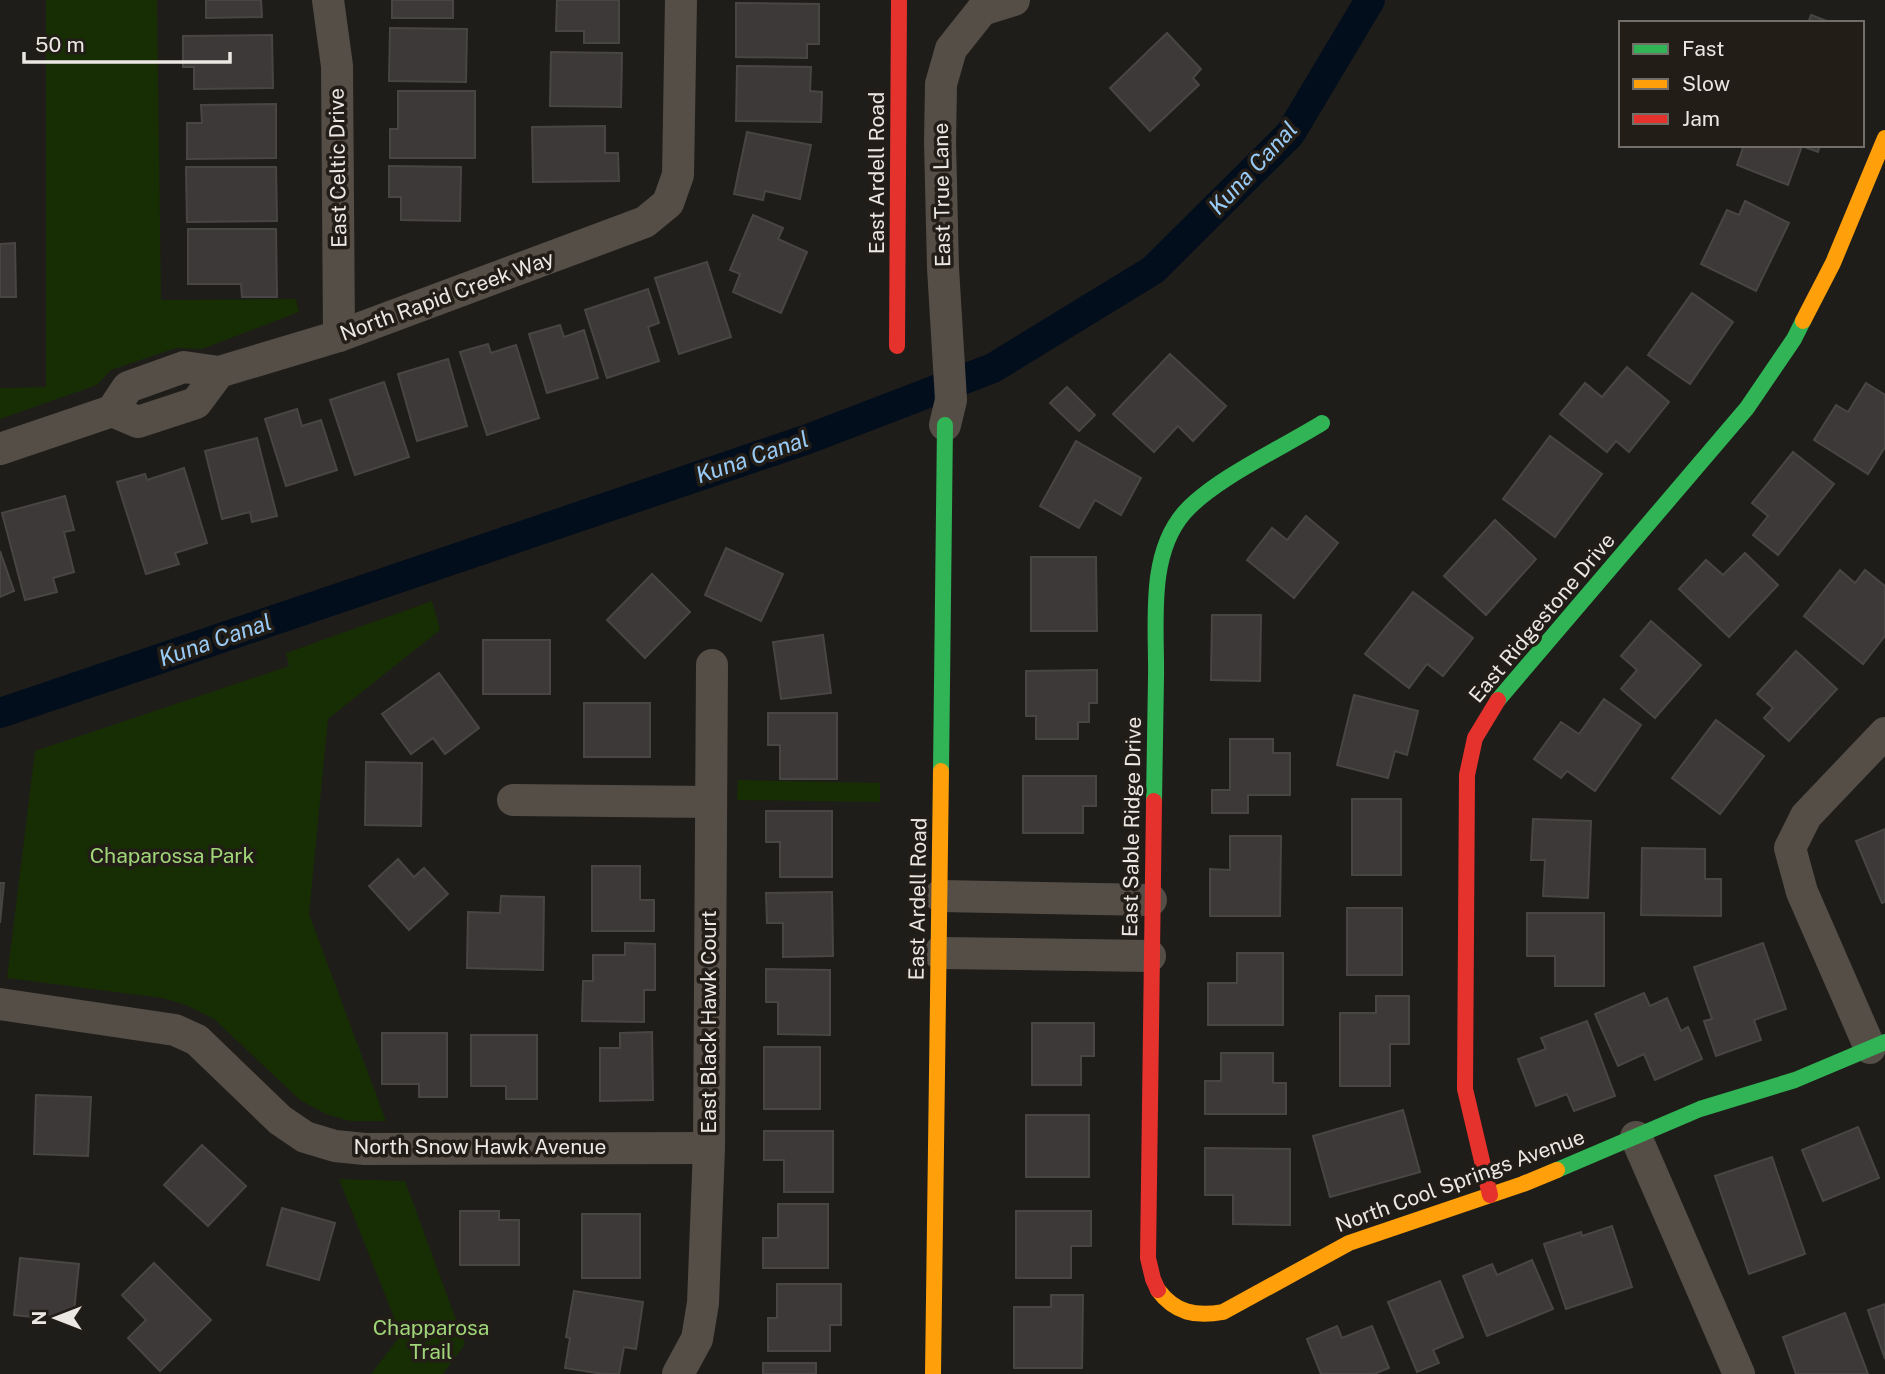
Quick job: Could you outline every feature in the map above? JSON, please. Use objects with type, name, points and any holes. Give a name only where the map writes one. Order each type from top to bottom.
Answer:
[{"type":"street","name":"East Celtic Drive","points":[[328,0],[337,66],[340,336]]},
{"type":"street","name":"North Rapid Creek Way","points":[[0,449],[112,411],[128,387],[184,367],[219,372],[340,336],[645,222],[668,203],[678,175],[681,0]]},
{"type":"street","name":"East Ardell Road","points":[[897,346],[900,0]]},
{"type":"street","name":"East True Lane","points":[[948,412],[950,366],[943,268],[941,84],[951,49],[982,10],[1014,0]]},
{"type":"street","name":"East Ridgestone Drive","points":[[1490,1195],[1465,1089],[1467,775],[1475,738],[1492,708],[1514,680],[1747,408],[1794,339],[1833,263],[1885,138]]},
{"type":"street","name":"East Ardell Road","points":[[933,1374],[948,412]]},
{"type":"street","name":"East Sable Ridge Drive","points":[[1173,1306],[1158,1292],[1150,1273],[1148,1258],[1150,956],[1157,589],[1160,564],[1168,538],[1183,514],[1203,493],[1322,423]]},
{"type":"street","name":"East Black Hawk Court","points":[[678,1374],[697,1339],[704,1303],[709,1148],[712,665]]},
{"type":"street","points":[[1878,1045],[1802,892],[1790,848],[1806,816],[1885,733]]},
{"type":"street","points":[[513,800],[710,802]]},
{"type":"street","points":[[940,896],[1151,900]]},
{"type":"street","points":[[939,953],[1150,956]]},
{"type":"street","name":"North Snow Hawk Avenue","points":[[0,1004],[175,1030],[197,1040],[280,1120],[305,1137],[335,1146],[365,1149],[709,1148]]},
{"type":"street","name":"North Cool Springs Avenue","points":[[1173,1306],[1200,1315],[1223,1312],[1349,1243],[1523,1184],[1700,1109],[1795,1080],[1878,1045]]},
{"type":"street","points":[[1636,1137],[1739,1374]]},
{"type":"green space","points":[[46,0],[157,0],[161,300],[296,299],[299,312],[202,349],[176,348],[111,370],[97,385],[0,419],[0,388],[46,387]]},
{"type":"green space","name":"Chaparossa Park","points":[[432,601],[440,630],[328,719],[309,914],[386,1121],[350,1121],[326,1114],[300,1100],[214,1019],[186,1005],[162,998],[7,978],[35,751],[289,666],[286,653]]},
{"type":"green space","points":[[738,780],[880,783],[880,802],[737,800]]},
{"type":"green space","name":"Chapparosa Trail","points":[[339,1179],[405,1181],[465,1344],[443,1374],[371,1374],[401,1335]]},
{"type":"building","points":[[206,0],[261,0],[262,17],[206,18]]},
{"type":"building","points":[[392,0],[453,0],[453,18],[392,18]]},
{"type":"building","points":[[557,0],[619,0],[619,43],[584,43],[584,31],[556,31]]},
{"type":"building","points":[[736,3],[819,4],[819,44],[807,44],[807,58],[736,57]]},
{"type":"building","points":[[1811,15],[1827,21],[1809,21]]},
{"type":"building","points":[[390,28],[467,29],[466,82],[389,81]]},
{"type":"building","points":[[1167,33],[1201,69],[1193,78],[1199,85],[1150,131],[1110,88]]},
{"type":"building","points":[[272,35],[273,88],[194,89],[194,67],[183,67],[183,36]]},
{"type":"building","points":[[551,52],[622,53],[621,107],[550,106]]},
{"type":"building","points":[[737,66],[811,67],[810,91],[822,92],[821,122],[736,121]]},
{"type":"building","points":[[398,91],[475,91],[475,158],[390,158],[390,129],[398,129]]},
{"type":"building","points":[[276,104],[276,158],[187,159],[187,123],[202,123],[201,105]]},
{"type":"building","points":[[605,126],[605,153],[618,153],[619,181],[533,182],[532,127]]},
{"type":"building","points":[[747,132],[811,145],[800,199],[765,191],[763,200],[734,194]]},
{"type":"building","points":[[1743,147],[1802,147],[1788,185],[1737,165]]},
{"type":"building","points":[[1805,147],[1819,147],[1818,152]]},
{"type":"building","points":[[389,166],[461,167],[460,221],[401,220],[401,197],[389,197]]},
{"type":"building","points":[[186,167],[276,167],[277,221],[187,222]]},
{"type":"building","points":[[1745,201],[1789,223],[1756,291],[1701,264],[1727,210],[1739,215]]},
{"type":"building","points":[[753,215],[783,228],[778,239],[807,252],[781,313],[733,292],[740,274],[730,270]]},
{"type":"building","points":[[188,229],[276,229],[277,297],[242,297],[241,284],[188,284]]},
{"type":"building","points":[[15,243],[16,297],[0,297],[0,244]]},
{"type":"building","points":[[707,262],[731,337],[679,354],[655,278]]},
{"type":"building","points":[[648,289],[659,323],[648,327],[659,361],[607,378],[585,310]]},
{"type":"building","points":[[1692,293],[1733,322],[1690,384],[1648,355]]},
{"type":"building","points":[[560,325],[564,337],[584,330],[598,378],[547,393],[529,334]]},
{"type":"building","points":[[488,344],[491,353],[516,345],[539,418],[487,435],[460,352]]},
{"type":"building","points":[[1170,354],[1226,406],[1193,441],[1178,426],[1154,452],[1113,414]]},
{"type":"building","points":[[448,359],[467,426],[417,441],[398,374]]},
{"type":"building","points":[[1627,367],[1669,402],[1629,452],[1616,441],[1607,452],[1560,414],[1585,383],[1602,397]]},
{"type":"building","points":[[384,382],[409,457],[355,475],[330,400]]},
{"type":"building","points":[[1866,383],[1885,395],[1885,447],[1868,474],[1814,440],[1836,405],[1848,412]]},
{"type":"building","points":[[1067,387],[1095,415],[1079,431],[1050,403]]},
{"type":"building","points":[[297,409],[302,426],[321,420],[337,470],[286,486],[265,419]]},
{"type":"building","points":[[1550,436],[1602,474],[1555,537],[1503,499]]},
{"type":"building","points":[[257,438],[277,516],[252,522],[250,512],[222,519],[205,451]]},
{"type":"building","points":[[1076,441],[1141,478],[1121,515],[1095,500],[1079,528],[1040,506]]},
{"type":"building","points":[[1793,452],[1834,484],[1778,555],[1753,535],[1768,516],[1752,503]]},
{"type":"building","points":[[184,468],[207,543],[175,553],[179,564],[146,574],[117,482],[145,474],[147,480]]},
{"type":"building","points":[[65,496],[74,530],[64,532],[74,572],[53,578],[57,592],[25,600],[2,513]]},
{"type":"building","points":[[1306,516],[1338,543],[1294,598],[1247,560],[1272,528],[1287,540]]},
{"type":"building","points":[[1495,520],[1536,559],[1486,615],[1444,576]]},
{"type":"building","points":[[726,548],[783,574],[761,621],[705,595]]},
{"type":"building","points":[[0,551],[14,591],[0,597]]},
{"type":"building","points":[[1745,553],[1778,585],[1729,637],[1679,589],[1706,560],[1723,575]]},
{"type":"building","points":[[1031,557],[1096,557],[1097,631],[1031,631]]},
{"type":"building","points":[[1840,570],[1855,583],[1865,570],[1885,586],[1885,636],[1863,664],[1804,616]]},
{"type":"building","points":[[652,574],[690,612],[645,658],[607,620]]},
{"type":"building","points":[[1413,592],[1473,638],[1443,676],[1427,664],[1409,688],[1365,654]]},
{"type":"building","points":[[1212,615],[1261,615],[1260,681],[1211,680]]},
{"type":"building","points":[[1651,621],[1701,665],[1655,718],[1621,689],[1637,670],[1621,656]]},
{"type":"building","points":[[823,635],[831,693],[781,699],[773,642]]},
{"type":"building","points":[[483,640],[550,640],[550,694],[483,694]]},
{"type":"building","points":[[1796,651],[1837,689],[1789,741],[1764,718],[1773,708],[1757,694]]},
{"type":"building","points":[[1097,670],[1097,703],[1089,703],[1089,722],[1078,722],[1078,739],[1036,739],[1036,716],[1026,716],[1026,671]]},
{"type":"building","points":[[439,673],[479,728],[445,754],[433,738],[411,754],[382,714]]},
{"type":"building","points":[[1354,695],[1418,711],[1407,755],[1395,751],[1388,778],[1337,765]]},
{"type":"building","points":[[1604,699],[1641,725],[1595,791],[1567,771],[1561,778],[1534,759],[1561,722],[1579,734]]},
{"type":"building","points":[[584,703],[650,703],[650,757],[584,757]]},
{"type":"building","points":[[768,713],[837,713],[837,779],[780,779],[780,745],[768,745]]},
{"type":"building","points":[[1716,720],[1764,756],[1720,814],[1672,778]]},
{"type":"building","points":[[1230,739],[1273,739],[1273,753],[1290,753],[1290,795],[1248,795],[1248,813],[1212,813],[1212,790],[1230,790]]},
{"type":"building","points":[[366,762],[422,763],[421,826],[365,825]]},
{"type":"building","points":[[1023,776],[1096,776],[1096,806],[1083,806],[1083,833],[1023,833]]},
{"type":"building","points":[[1352,799],[1401,799],[1401,875],[1352,875]]},
{"type":"building","points":[[766,811],[832,811],[832,877],[780,877],[780,842],[766,842]]},
{"type":"building","points":[[1533,819],[1591,821],[1588,898],[1543,896],[1545,860],[1531,860]]},
{"type":"building","points":[[1885,829],[1885,902],[1882,903],[1856,841]]},
{"type":"building","points":[[1230,836],[1281,836],[1280,916],[1210,916],[1210,869],[1230,870]]},
{"type":"building","points":[[1642,848],[1705,849],[1705,879],[1721,879],[1721,916],[1641,915]]},
{"type":"building","points":[[398,859],[414,877],[424,868],[448,894],[409,930],[369,886]]},
{"type":"building","points":[[592,866],[640,866],[640,900],[654,900],[654,931],[592,931]]},
{"type":"building","points":[[0,883],[4,883],[0,923]]},
{"type":"building","points":[[832,892],[833,956],[783,957],[783,923],[767,923],[766,893]]},
{"type":"building","points":[[501,896],[544,897],[543,970],[467,968],[468,912],[500,913]]},
{"type":"building","points":[[1347,908],[1402,908],[1402,975],[1347,975]]},
{"type":"building","points":[[1527,913],[1604,913],[1604,986],[1555,986],[1555,956],[1527,956]]},
{"type":"building","points":[[625,943],[655,944],[655,990],[644,990],[644,1022],[582,1021],[583,981],[593,981],[593,955],[625,955]]},
{"type":"building","points":[[1763,943],[1786,1009],[1754,1020],[1761,1040],[1716,1056],[1704,1021],[1712,1019],[1694,967]]},
{"type":"building","points":[[1237,953],[1283,953],[1283,1025],[1208,1025],[1208,983],[1237,983]]},
{"type":"building","points":[[766,969],[830,970],[830,1035],[778,1034],[778,1002],[766,1002]]},
{"type":"building","points":[[1644,993],[1650,1006],[1667,998],[1681,1031],[1688,1027],[1702,1059],[1655,1080],[1644,1054],[1618,1066],[1595,1014]]},
{"type":"building","points":[[1376,996],[1409,996],[1409,1044],[1390,1044],[1390,1086],[1340,1086],[1340,1013],[1376,1013]]},
{"type":"building","points":[[1587,1021],[1615,1096],[1574,1111],[1567,1094],[1536,1106],[1518,1059],[1546,1049],[1541,1038]]},
{"type":"building","points":[[1032,1023],[1094,1023],[1094,1056],[1081,1056],[1081,1085],[1032,1085]]},
{"type":"building","points":[[652,1032],[653,1100],[600,1101],[600,1048],[620,1048],[620,1033]]},
{"type":"building","points":[[382,1033],[447,1033],[447,1097],[419,1097],[419,1084],[382,1084]]},
{"type":"building","points":[[471,1035],[537,1035],[537,1099],[506,1099],[506,1086],[471,1086]]},
{"type":"building","points":[[764,1047],[820,1047],[820,1109],[764,1109]]},
{"type":"building","points":[[1221,1053],[1273,1053],[1273,1083],[1286,1083],[1286,1114],[1205,1114],[1205,1081],[1221,1081]]},
{"type":"building","points":[[36,1095],[91,1097],[88,1156],[34,1154]]},
{"type":"building","points":[[1403,1110],[1420,1172],[1330,1197],[1313,1136]]},
{"type":"building","points":[[1026,1115],[1089,1115],[1089,1177],[1026,1177]]},
{"type":"building","points":[[1858,1127],[1879,1178],[1823,1201],[1802,1150]]},
{"type":"building","points":[[764,1131],[833,1131],[833,1192],[784,1192],[784,1160],[764,1160]]},
{"type":"building","points":[[202,1145],[246,1186],[208,1226],[164,1185]]},
{"type":"building","points":[[1205,1148],[1290,1149],[1290,1225],[1233,1224],[1233,1195],[1205,1195]]},
{"type":"building","points":[[1772,1157],[1805,1254],[1749,1274],[1715,1176]]},
{"type":"building","points":[[778,1204],[828,1204],[828,1268],[763,1268],[763,1238],[778,1238]]},
{"type":"building","points":[[282,1208],[335,1223],[319,1280],[267,1265]]},
{"type":"building","points":[[460,1211],[499,1211],[499,1220],[519,1220],[519,1265],[460,1265]]},
{"type":"building","points":[[1016,1211],[1091,1211],[1091,1246],[1071,1246],[1071,1278],[1016,1278]]},
{"type":"building","points":[[582,1214],[640,1214],[640,1278],[582,1278]]},
{"type":"building","points":[[1612,1226],[1632,1287],[1566,1309],[1544,1244],[1581,1232],[1582,1236]]},
{"type":"building","points":[[20,1258],[79,1264],[73,1321],[14,1315]]},
{"type":"building","points":[[1532,1260],[1553,1309],[1487,1336],[1463,1276],[1492,1264],[1497,1275]]},
{"type":"building","points":[[154,1263],[211,1320],[160,1371],[128,1338],[146,1320],[122,1295]]},
{"type":"building","points":[[1440,1281],[1463,1337],[1433,1350],[1439,1363],[1417,1372],[1388,1302]]},
{"type":"building","points":[[777,1284],[841,1284],[841,1325],[830,1325],[830,1351],[768,1351],[768,1318],[777,1318]]},
{"type":"building","points":[[574,1291],[643,1302],[636,1349],[624,1347],[619,1374],[565,1368],[570,1338],[566,1337]]},
{"type":"building","points":[[1051,1295],[1083,1295],[1082,1368],[1014,1368],[1014,1307],[1051,1307]]},
{"type":"building","points":[[1885,1304],[1885,1359],[1868,1310]]},
{"type":"building","points":[[1845,1313],[1868,1374],[1796,1374],[1783,1337]]},
{"type":"building","points":[[1337,1326],[1342,1338],[1372,1326],[1389,1368],[1374,1374],[1321,1374],[1307,1339]]},
{"type":"building","points":[[763,1363],[816,1363],[816,1374],[763,1374]]},
{"type":"waterway","name":"Kuna Canal","points":[[0,713],[808,439],[993,368],[1153,270],[1290,134],[1370,0]]},
{"type":"traffic: fast","points":[[1498,700],[1747,408],[1794,339],[1803,321]]},
{"type":"traffic: fast","points":[[1154,801],[1156,592],[1164,549],[1172,530],[1184,513],[1213,488],[1322,423]]},
{"type":"traffic: fast","points":[[941,771],[945,425]]},
{"type":"traffic: fast","points":[[1557,1170],[1700,1109],[1795,1080],[1885,1042]]},
{"type":"traffic: slow","points":[[1803,321],[1833,263],[1885,138]]},
{"type":"traffic: slow","points":[[933,1374],[941,771]]},
{"type":"traffic: slow","points":[[1158,1290],[1172,1304],[1187,1312],[1223,1312],[1349,1243],[1557,1170]]},
{"type":"traffic: jam","points":[[897,346],[899,0]]},
{"type":"traffic: jam","points":[[1490,1195],[1465,1089],[1467,775],[1475,738],[1498,700]]},
{"type":"traffic: jam","points":[[1154,801],[1148,1258],[1158,1290]]}]
